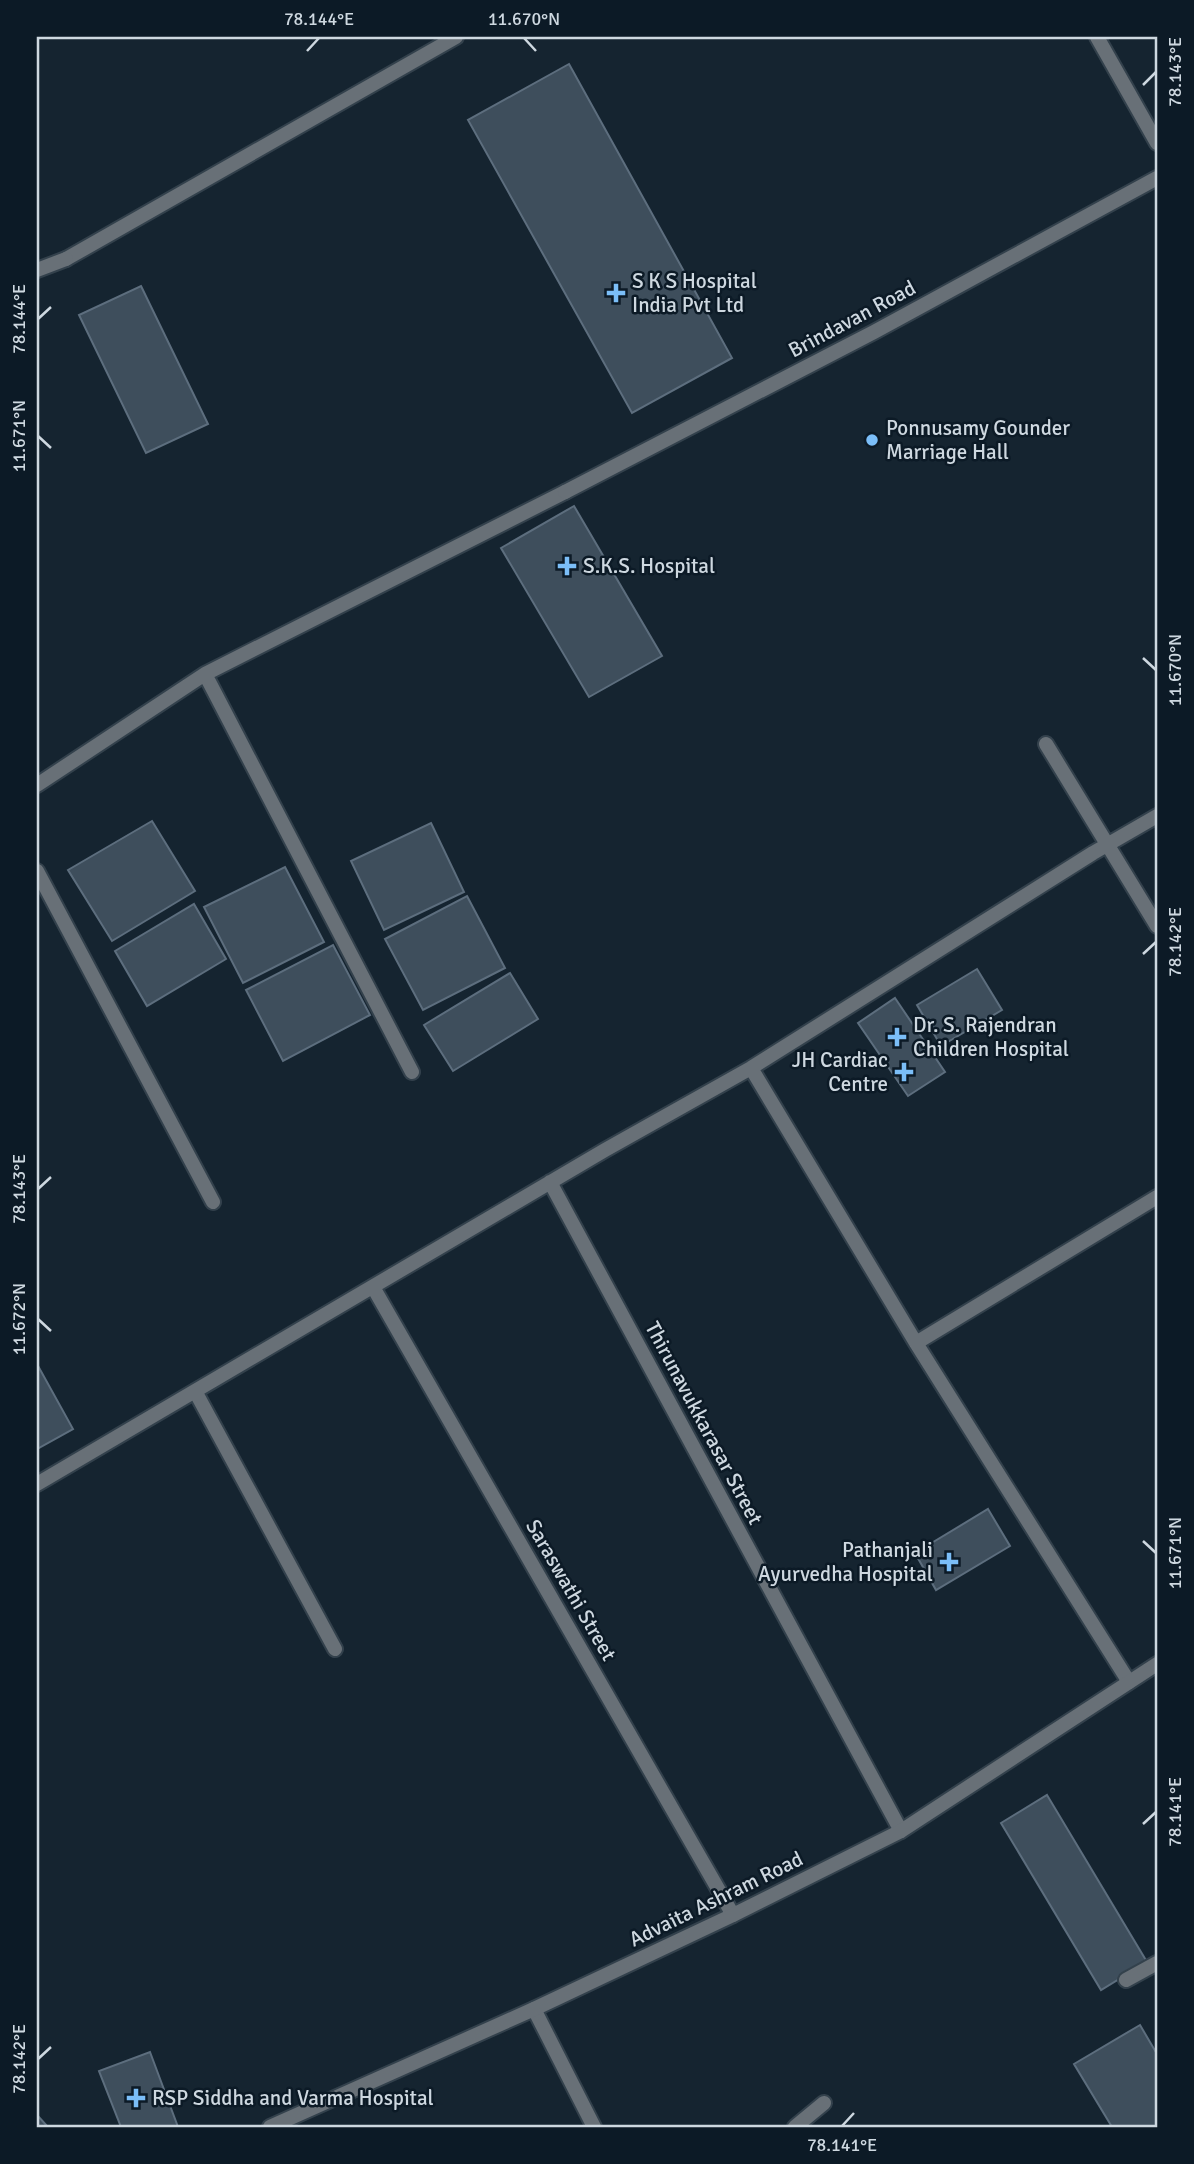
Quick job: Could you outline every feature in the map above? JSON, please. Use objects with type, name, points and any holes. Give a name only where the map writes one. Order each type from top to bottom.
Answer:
[{"type":"street","points":[[37,270],[66,259],[456,37]]},
{"type":"street","points":[[1097,37],[1157,143]]},
{"type":"street","name":"Brindavan Road","points":[[37,785],[205,674],[874,332],[1157,178]]},
{"type":"street","points":[[205,674],[412,1072]]},
{"type":"street","points":[[1046,744],[1157,926]]},
{"type":"street","points":[[37,1484],[550,1182],[751,1068],[1157,816]]},
{"type":"street","points":[[37,871],[213,1202]]},
{"type":"street","points":[[751,1068],[916,1343],[1129,1682]]},
{"type":"street","name":"Thirunavukkarasar Street","points":[[550,1182],[901,1831]]},
{"type":"street","points":[[916,1343],[1157,1196]]},
{"type":"street","name":"Saraswathi Street","points":[[373,1287],[733,1915]]},
{"type":"street","points":[[195,1391],[335,1649]]},
{"type":"street","name":"Advaita Ashram Road","points":[[270,2127],[534,2009],[733,1915],[901,1831],[1157,1664]]},
{"type":"street","points":[[1126,1980],[1157,1963]]},
{"type":"street","points":[[534,2009],[594,2127]]},
{"type":"street","points":[[795,2127],[824,2103]]},
{"type":"building","points":[[569,64],[732,358],[632,413],[468,120]]},
{"type":"building","points":[[141,286],[208,424],[146,453],[79,315]]},
{"type":"building","points":[[574,506],[662,656],[589,697],[501,548]]},
{"type":"building","points":[[152,821],[195,891],[112,941],[68,870]]},
{"type":"building","points":[[431,823],[464,892],[384,930],[351,861]]},
{"type":"building","points":[[285,867],[324,942],[243,983],[204,907]]},
{"type":"building","points":[[467,896],[505,968],[423,1010],[385,939]]},
{"type":"building","points":[[194,904],[226,959],[147,1006],[115,951]]},
{"type":"building","points":[[333,945],[370,1015],[283,1061],[246,990]]},
{"type":"building","points":[[977,969],[1002,1010],[941,1046],[917,1005]]},
{"type":"building","points":[[510,973],[538,1019],[453,1071],[424,1025]]},
{"type":"building","points":[[895,998],[945,1072],[908,1096],[858,1023]]},
{"type":"building","points":[[37,1364],[73,1429],[37,1449]]},
{"type":"building","points":[[988,1509],[1010,1546],[936,1590],[915,1553]]},
{"type":"building","points":[[1047,1795],[1147,1962],[1101,1990],[1001,1823]]},
{"type":"building","points":[[1140,2025],[1157,2054],[1157,2127],[1112,2127],[1074,2064]]},
{"type":"building","points":[[150,2052],[178,2127],[121,2127],[99,2071]]},
{"type":"building","points":[[37,2115],[48,2127],[37,2127]]},
{"type":"place","name":"S K S Hospital India Pvt Ltd","points":[[616,293]]},
{"type":"place","name":"Ponnusamy Gounder Marriage Hall","points":[[872,440]]},
{"type":"place","name":"S.K.S. Hospital","points":[[567,566]]},
{"type":"place","name":"Dr. S. Rajendran Children Hospital","points":[[897,1037]]},
{"type":"place","name":"JH Cardiac Centre","points":[[904,1072]]},
{"type":"place","name":"Pathanjali Ayurvedha Hospital","points":[[949,1562]]},
{"type":"place","name":"RSP Siddha and Varma Hospital","points":[[136,2098]]}]
